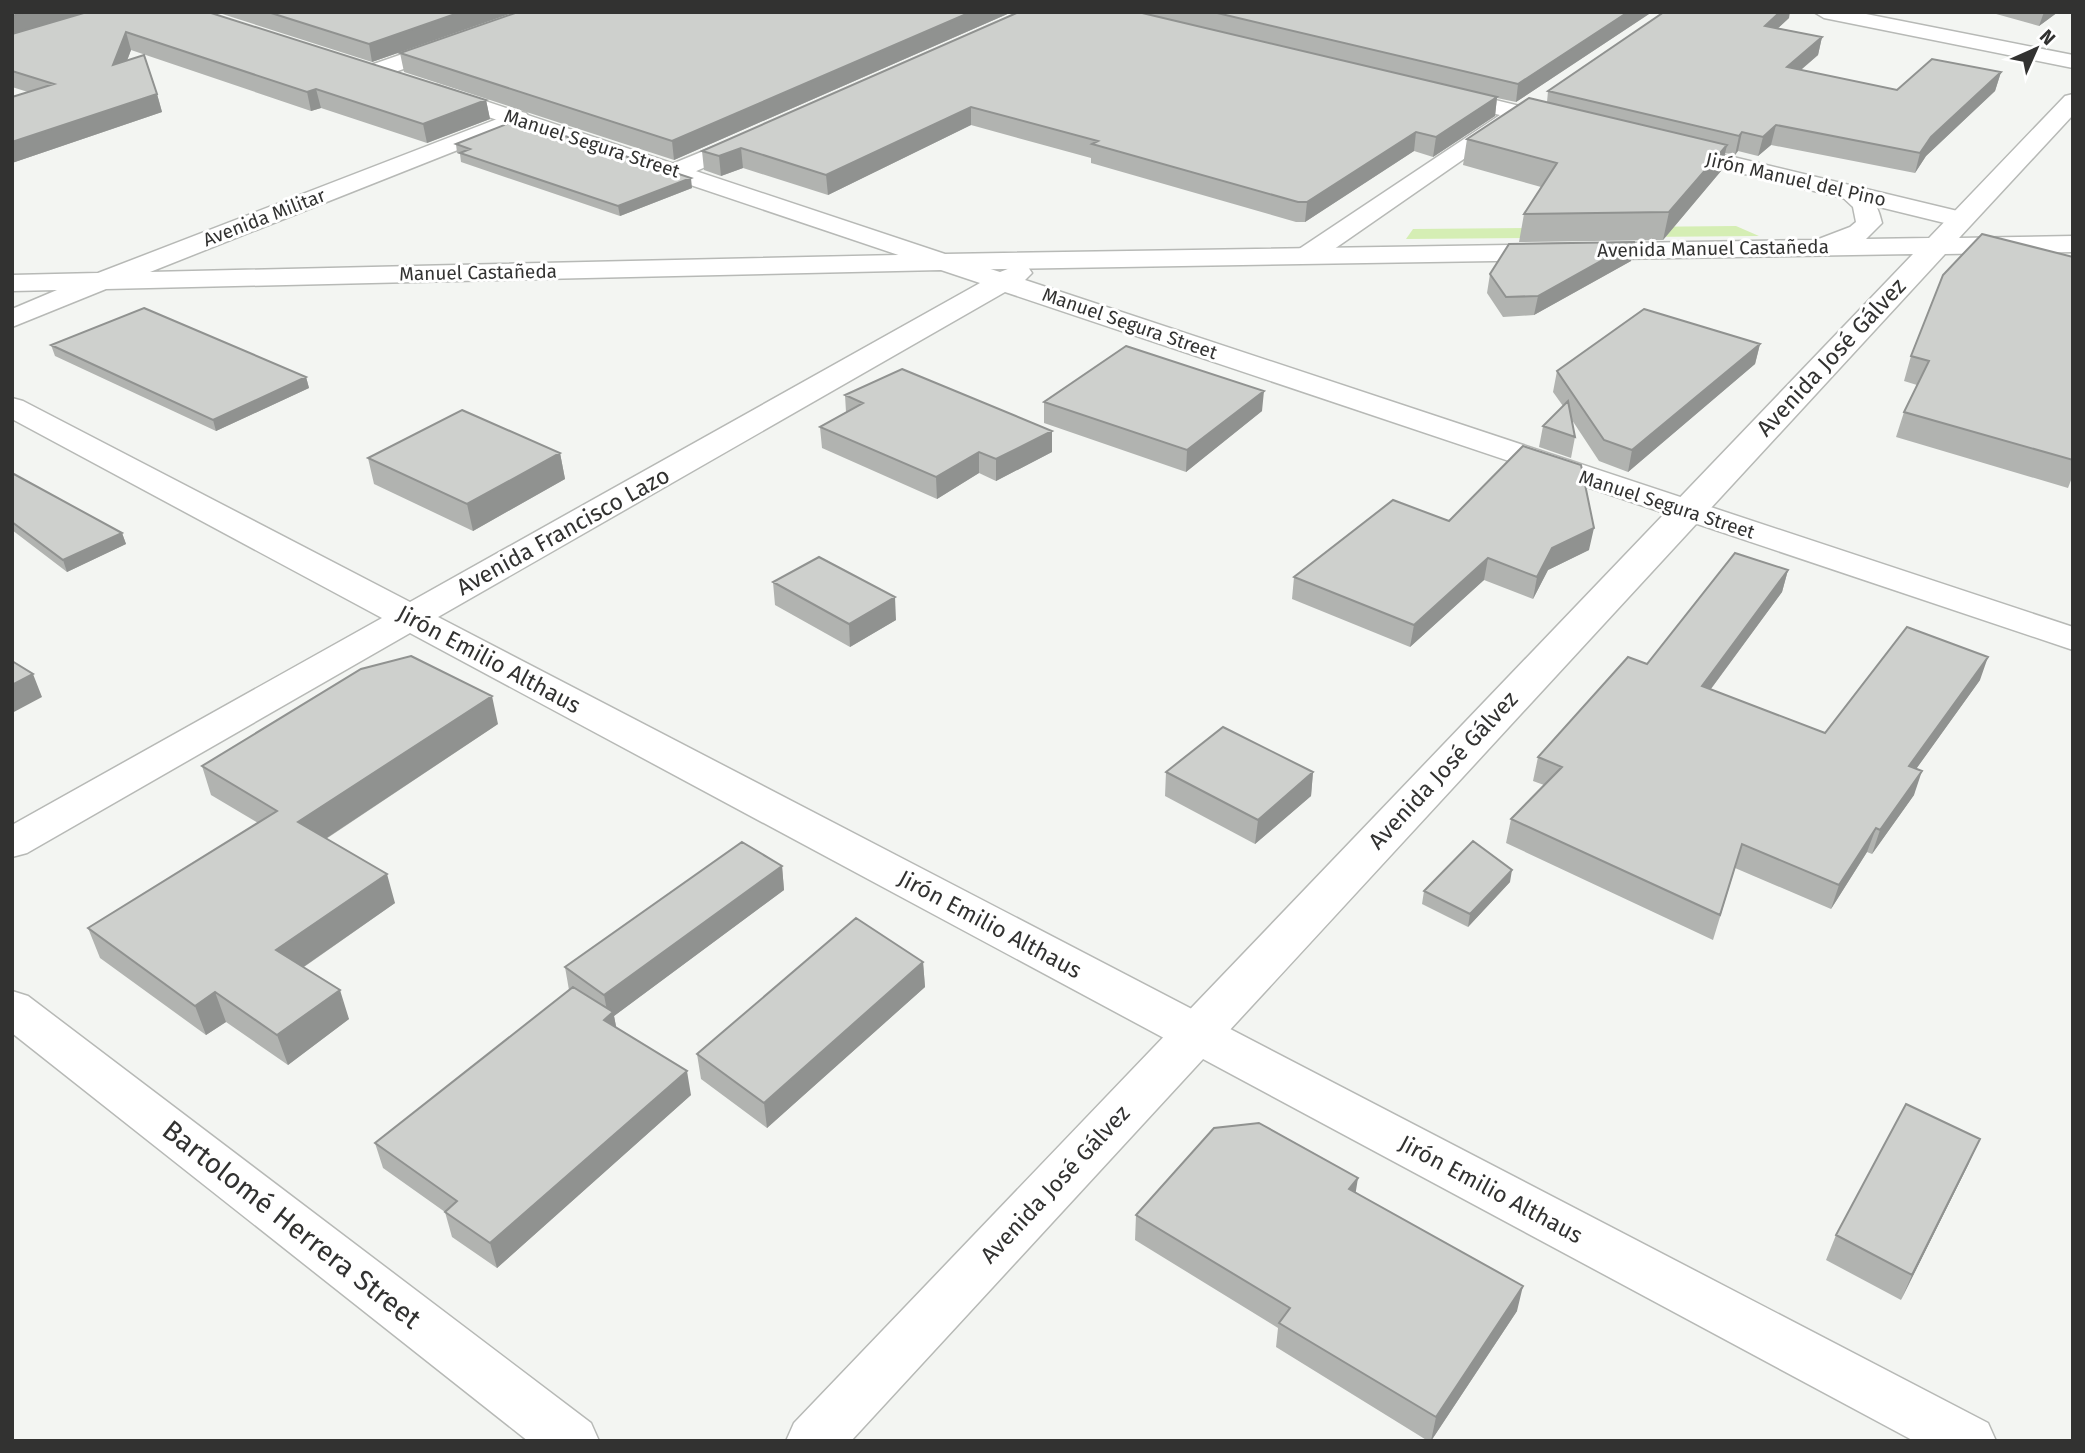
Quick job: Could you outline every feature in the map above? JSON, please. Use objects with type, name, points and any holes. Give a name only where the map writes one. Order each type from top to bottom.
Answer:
[{"type":"street","points":[[373,72],[545,12]]},
{"type":"street","points":[[1824,12],[2073,62]]},
{"type":"street","name":"Manuel Segura Street","points":[[348,64],[518,118],[2073,639]]},
{"type":"street","points":[[1425,90],[1584,129]]},
{"type":"street","points":[[1305,257],[1539,99]]},
{"type":"street","name":"Avenida José Gálvez","points":[[814,1441],[2073,101]]},
{"type":"street","name":"Avenida Militar","points":[[12,319],[518,118]]},
{"type":"street","points":[[676,171],[774,128]]},
{"type":"street","name":"Jirón Manuel del Pino","points":[[1651,145],[1961,219]]},
{"type":"street","points":[[1797,247],[1839,241],[1865,228],[1869,223],[1868,211],[1850,192]]},
{"type":"street","name":"Avenida Manuel Castañeda","points":[[1961,219],[2013,227],[2069,241]]},
{"type":"street","name":"Avenida Manuel Castañeda","points":[[943,262],[2069,241]]},
{"type":"street","name":"Avenida Manuel Castañeda","points":[[1004,281],[1037,266],[1059,261]]},
{"type":"street","name":"Manuel Castañeda","points":[[12,283],[943,262]]},
{"type":"street","name":"Avenida Francisco Lazo","points":[[12,843],[1004,281]]},
{"type":"street","name":"Jirón Emilio Althaus","points":[[12,407],[1968,1441]]},
{"type":"street","name":"Bartolomé Herrera Street","points":[[12,1008],[572,1441]]},
{"type":"green space","points":[[1736,226],[1759,236],[1406,239],[1413,229]]},
{"type":"building","points":[[87,12],[208,12],[486,100],[423,124],[316,89],[307,92],[126,32],[113,65],[144,55],[157,94],[12,142],[12,97],[54,84],[12,71],[12,34]]},
{"type":"building","points":[[268,12],[461,12],[369,44]]},
{"type":"building","points":[[518,12],[971,12],[672,141],[400,53]]},
{"type":"building","points":[[1019,12],[1138,12],[1497,97],[1436,137],[1416,132],[1307,202],[1298,202],[1092,144],[1098,141],[971,107],[826,175],[741,148],[719,156],[702,151]]},
{"type":"building","points":[[1213,12],[1628,12],[1518,84]]},
{"type":"building","points":[[1664,12],[1780,12],[1765,26],[1822,37],[1787,67],[1897,90],[1932,59],[2001,72],[1931,137],[1920,153],[1776,125],[1763,137],[1742,132],[1739,136],[1548,91]]},
{"type":"building","points":[[1529,98],[1727,145],[1669,212],[1524,214],[1557,163],[1467,139]]},
{"type":"building","points":[[517,120],[691,178],[618,206],[460,153],[470,149],[456,144]]},
{"type":"building","points":[[1982,234],[2073,257],[2073,460],[1904,412],[1929,361],[1911,356],[1943,275]]},
{"type":"building","points":[[1635,242],[1538,296],[1506,297],[1490,274],[1509,244]]},
{"type":"building","points":[[144,308],[306,377],[213,420],[51,345]]},
{"type":"building","points":[[1644,309],[1760,344],[1632,450],[1604,440],[1557,371]]},
{"type":"building","points":[[1126,346],[1264,391],[1187,450],[1044,402]]},
{"type":"building","points":[[902,369],[1052,431],[996,459],[979,452],[936,477],[820,427],[863,403],[845,395]]},
{"type":"building","points":[[1568,401],[1575,437],[1543,426]]},
{"type":"building","points":[[462,410],[560,453],[467,504],[368,458]]},
{"type":"building","points":[[1523,446],[1581,465],[1594,528],[1552,548],[1537,577],[1488,558],[1414,625],[1294,577],[1393,500],[1449,521]]},
{"type":"building","points":[[12,473],[122,533],[63,560],[12,522]]},
{"type":"building","points":[[1735,553],[1788,570],[1702,686],[1825,733],[1907,627],[1988,657],[1909,766],[1922,771],[1880,830],[1876,828],[1839,885],[1742,844],[1720,915],[1511,819],[1562,767],[1538,757],[1628,657],[1647,664]]},
{"type":"building","points":[[819,557],[895,597],[849,624],[773,582]]},
{"type":"building","points":[[411,656],[492,696],[298,822],[387,874],[276,950],[340,990],[277,1035],[215,992],[195,1006],[88,928],[277,811],[202,766],[361,669]]},
{"type":"building","points":[[12,661],[33,674],[12,685]]},
{"type":"building","points":[[1223,727],[1313,772],[1258,820],[1166,772]]},
{"type":"building","points":[[1473,841],[1512,870],[1470,914],[1424,891]]},
{"type":"building","points":[[742,842],[782,866],[604,995],[565,967]]},
{"type":"building","points":[[856,918],[923,962],[764,1103],[697,1054]]},
{"type":"building","points":[[573,987],[613,1012],[604,1020],[687,1071],[490,1243],[445,1212],[457,1201],[375,1143]]},
{"type":"building","points":[[1906,1104],[1980,1139],[1912,1275],[1836,1235]]},
{"type":"building","points":[[1259,1123],[1358,1178],[1349,1189],[1523,1286],[1436,1417],[1279,1323],[1290,1308],[1136,1215],[1214,1128]]}]
